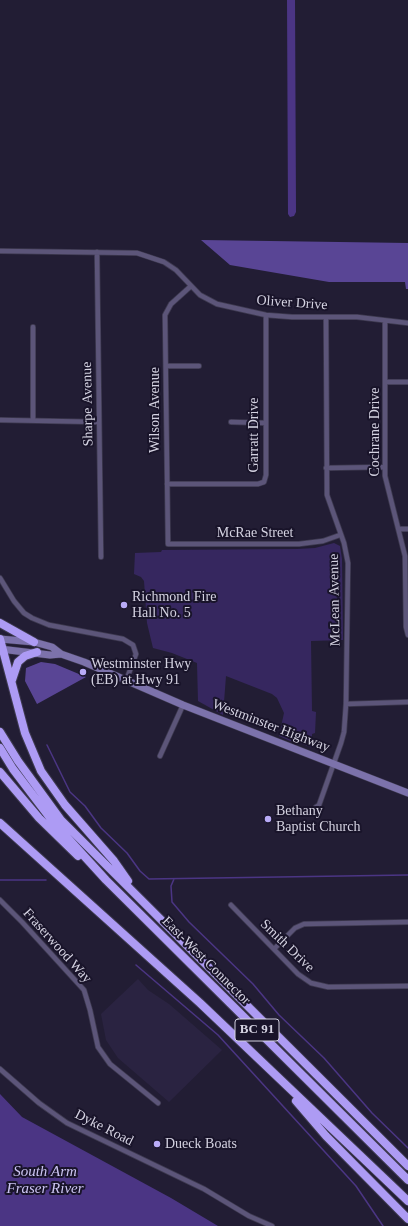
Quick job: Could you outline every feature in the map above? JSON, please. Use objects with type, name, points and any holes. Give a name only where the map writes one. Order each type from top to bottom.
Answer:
[{"type":"highway","points":[[0,623],[34,642]]},
{"type":"highway","points":[[0,639],[1,649],[12,682],[25,734],[41,771],[65,805],[114,861],[137,895]]},
{"type":"highway","points":[[12,682],[14,670],[18,662],[25,656],[37,652]]},
{"type":"highway","name":"East-West Connector","points":[[0,732],[18,761],[61,820],[356,1114]]},
{"type":"highway","name":"East-West Connector","points":[[0,748],[13,769],[54,823],[106,880],[408,1180]]},
{"type":"highway","points":[[0,772],[26,805],[59,840],[106,880]]},
{"type":"highway","points":[[0,823],[200,1003],[408,1201]]},
{"type":"highway","points":[[266,1066],[326,1136],[408,1218]]},
{"type":"highway","points":[[356,1114],[408,1160]]},
{"type":"highway","name":"BC 91","points":[[356,1114],[408,1166]]},
{"type":"main road","name":"Westminster Highway","points":[[0,639],[34,642],[52,647],[61,654],[84,662],[183,705],[408,793]]},
{"type":"main road","name":"Westminster Highway","points":[[1,649],[37,652],[50,655],[61,654]]},
{"type":"street","name":"Oliver Drive","points":[[0,251],[137,253],[150,256],[176,270],[204,297],[217,304],[266,315],[326,318],[357,317],[385,322],[408,323]]},
{"type":"street","name":"Sharpe Avenue","points":[[97,252],[101,557]]},
{"type":"street","name":"Wilson Avenue","points":[[168,544],[165,320],[167,309],[191,286]]},
{"type":"street","name":"Garratt Drive","points":[[167,484],[254,484],[264,482],[266,475],[266,315]]},
{"type":"street","name":"McLean Avenue","points":[[316,807],[319,805],[344,732],[346,704],[348,562],[345,548],[327,495],[326,318]]},
{"type":"street","name":"Cochrane Drive","points":[[385,322],[385,467],[387,487],[406,567],[406,627],[408,635]]},
{"type":"street","points":[[33,327],[33,420]]},
{"type":"street","points":[[166,366],[199,366]]},
{"type":"street","points":[[386,382],[408,382]]},
{"type":"street","points":[[0,420],[99,422]]},
{"type":"street","points":[[231,422],[266,423]]},
{"type":"street","points":[[326,468],[385,467]]},
{"type":"street","points":[[398,529],[408,529]]},
{"type":"street","name":"McRae Street","points":[[168,544],[299,544],[323,541],[340,535]]},
{"type":"street","points":[[0,578],[14,601],[32,618],[49,625],[123,639],[133,644],[136,654],[126,681]]},
{"type":"street","points":[[346,704],[408,702]]},
{"type":"street","points":[[160,756],[183,705]]},
{"type":"street","name":"Fraserwood Way","points":[[0,900],[84,990],[98,1047],[110,1064],[158,1103]]},
{"type":"street","name":"Smith Drive","points":[[231,905],[302,977],[311,983],[320,986],[408,986]]},
{"type":"street","points":[[274,949],[295,928],[304,924],[408,922]]},
{"type":"street","name":"Dyke Road","points":[[0,1069],[39,1103],[67,1123],[204,1189],[249,1216],[272,1226]]},
{"type":"shaded area","points":[[201,240],[408,243],[408,289],[406,289],[405,282],[329,282],[230,265]]},
{"type":"shaded area","points":[[334,543],[340,546],[342,559],[343,640],[311,641],[312,711],[316,712],[315,733],[312,734],[312,748],[300,743],[297,744],[279,736],[284,713],[277,698],[272,694],[226,676],[223,715],[198,701],[197,663],[172,653],[153,648],[147,623],[144,581],[141,577],[134,574],[135,553],[161,552],[162,550],[297,549],[315,548]]},
{"type":"shaded area","points":[[41,662],[55,664],[86,677],[37,704],[25,681],[26,668]]},
{"type":"shaded area","points":[[138,979],[148,990],[169,1004],[222,1050],[169,1102],[118,1058],[106,1040],[101,1014]]},
{"type":"water","points":[[287,0],[295,0],[296,212],[294,216],[290,217],[288,214]]},
{"type":"water","name":"South Arm Fraser River","points":[[0,1094],[22,1117],[171,1198],[218,1226],[0,1226]]},
{"type":"waterway","points":[[47,745],[70,792],[85,806],[101,828],[127,853],[140,871],[149,879],[408,875]]},
{"type":"waterway","points":[[174,879],[171,886],[172,902],[189,922],[253,984],[279,1015],[324,1058],[372,1113],[408,1148]]},
{"type":"waterway","points":[[0,880],[46,880]]},
{"type":"waterway","points":[[136,965],[218,1035],[356,1186],[383,1226]]},
{"type":"place","name":"Richmond Fire Hall No. 5","points":[[124,605]]},
{"type":"place","name":"Westminster Hwy (EB) at Hwy 91","points":[[83,672]]},
{"type":"place","name":"Bethany Baptist Church","points":[[268,819]]},
{"type":"place","name":"Dueck Boats","points":[[157,1144]]}]
